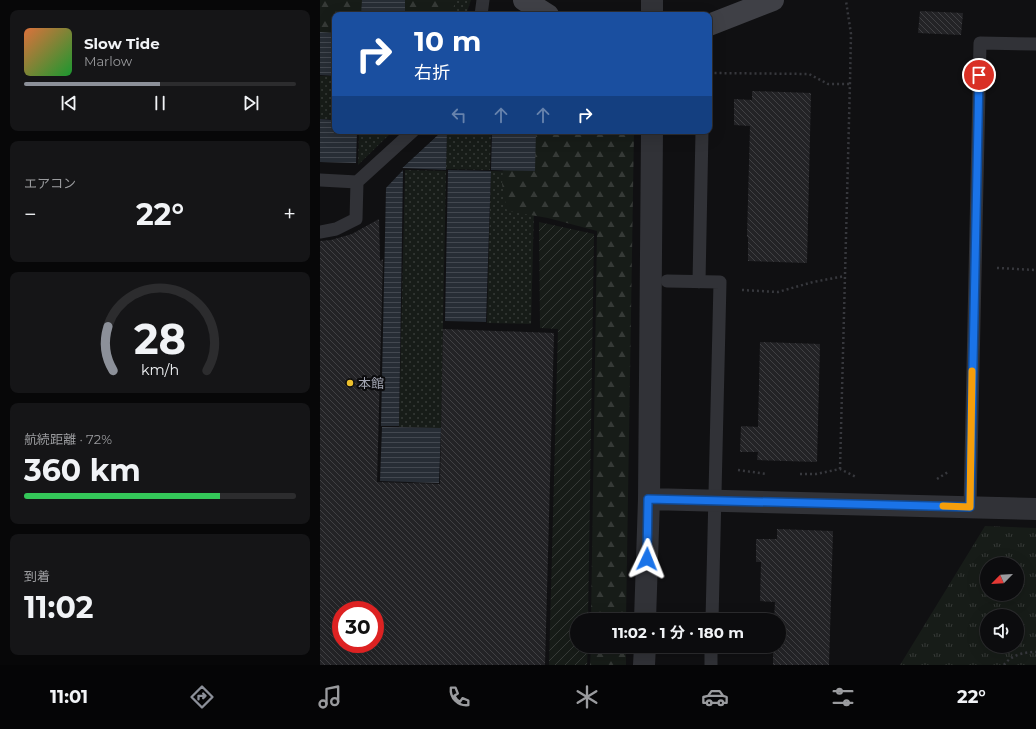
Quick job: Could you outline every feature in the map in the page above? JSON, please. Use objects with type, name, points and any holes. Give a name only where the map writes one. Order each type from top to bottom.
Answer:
[{"type":"street","points":[[524,0],[543,12]]},
{"type":"street","points":[[652,0],[652,12]]},
{"type":"street","points":[[712,23],[773,0]]},
{"type":"street","points":[[645,613],[648,499],[652,134]]},
{"type":"street","points":[[648,499],[1036,509]]},
{"type":"street","points":[[644,665],[645,653]]},
{"type":"lane","points":[[481,12],[483,0]]},
{"type":"lane","points":[[970,507],[980,43],[1036,44]]},
{"type":"lane","points":[[320,180],[357,182],[410,134]]},
{"type":"lane","points":[[699,282],[702,134]]},
{"type":"lane","points":[[320,232],[336,229],[356,219],[357,182]]},
{"type":"lane","points":[[667,281],[720,282],[712,613]]},
{"type":"lane","points":[[711,653],[711,665]]},
{"type":"path","points":[[840,469],[851,34],[846,1]]},
{"type":"path","points":[[712,73],[809,74],[828,84],[850,84]]},
{"type":"path","points":[[975,267],[1036,270]]},
{"type":"path","points":[[720,288],[778,292],[812,282],[845,276]]},
{"type":"path","points":[[1004,665],[1016,655],[1027,652],[1036,652]]},
{"type":"green space","points":[[320,0],[453,0],[455,12],[332,12],[332,57],[320,55]]},
{"type":"green space","points":[[406,0],[471,0],[467,12],[406,12]]},
{"type":"green space","points":[[320,76],[332,76],[332,119],[320,119]]},
{"type":"green space","points":[[359,134],[390,134],[358,165]]},
{"type":"green space","points":[[447,134],[491,134],[490,170],[446,169]]},
{"type":"green space","points":[[508,134],[634,134],[626,613],[591,613],[597,231],[548,218],[507,211],[502,184],[505,139]]},
{"type":"green space","points":[[405,170],[446,171],[441,428],[399,427]]},
{"type":"green space","points":[[491,171],[535,172],[531,324],[487,323]]},
{"type":"green space","points":[[539,222],[594,234],[588,613],[570,613],[570,653],[588,653],[587,665],[549,665],[558,329],[540,328]]},
{"type":"green space","points":[[985,526],[1036,528],[1036,665],[900,665]]},
{"type":"green space","points":[[591,653],[626,653],[626,665],[590,665]]},
{"type":"shaded area","points":[[362,0],[405,0],[405,12],[361,12]]},
{"type":"shaded area","points":[[320,32],[332,33],[332,76],[320,75]]},
{"type":"shaded area","points":[[320,119],[332,120],[332,134],[357,134],[356,163],[320,162]]},
{"type":"shaded area","points":[[439,134],[447,134],[446,170],[402,168]]},
{"type":"shaded area","points":[[492,134],[536,134],[535,171],[491,170]]},
{"type":"shaded area","points":[[403,170],[399,426],[381,426],[386,188]]},
{"type":"shaded area","points":[[448,170],[491,171],[486,322],[445,321]]},
{"type":"shaded area","points":[[382,427],[441,428],[439,483],[380,481]]},
{"type":"pier","points":[[436,134],[439,134],[401,169],[401,167]]},
{"type":"building","points":[[920,11],[963,13],[961,35],[918,33]]},
{"type":"building","points":[[752,91],[811,93],[807,263],[748,261],[747,237],[750,126],[734,125],[734,99],[752,100]]},
{"type":"building","points":[[379,219],[380,261],[383,259],[377,482],[440,484],[443,329],[554,333],[545,665],[320,665],[320,241],[331,240],[352,234]]},
{"type":"building","points":[[760,342],[820,344],[817,462],[757,460],[758,452],[740,452],[741,426],[758,427]]},
{"type":"building","points":[[777,529],[833,531],[829,665],[773,665],[773,653],[786,653],[786,613],[774,613],[775,602],[760,601],[761,562],[756,562],[756,539],[777,539]]},
{"type":"slow traffic","points":[[943,506],[970,507],[972,371]]},
{"type":"place","name":"本館","points":[[350,383]]},
{"type":"route","points":[[647,559],[648,499],[970,507],[979,75]]}]
